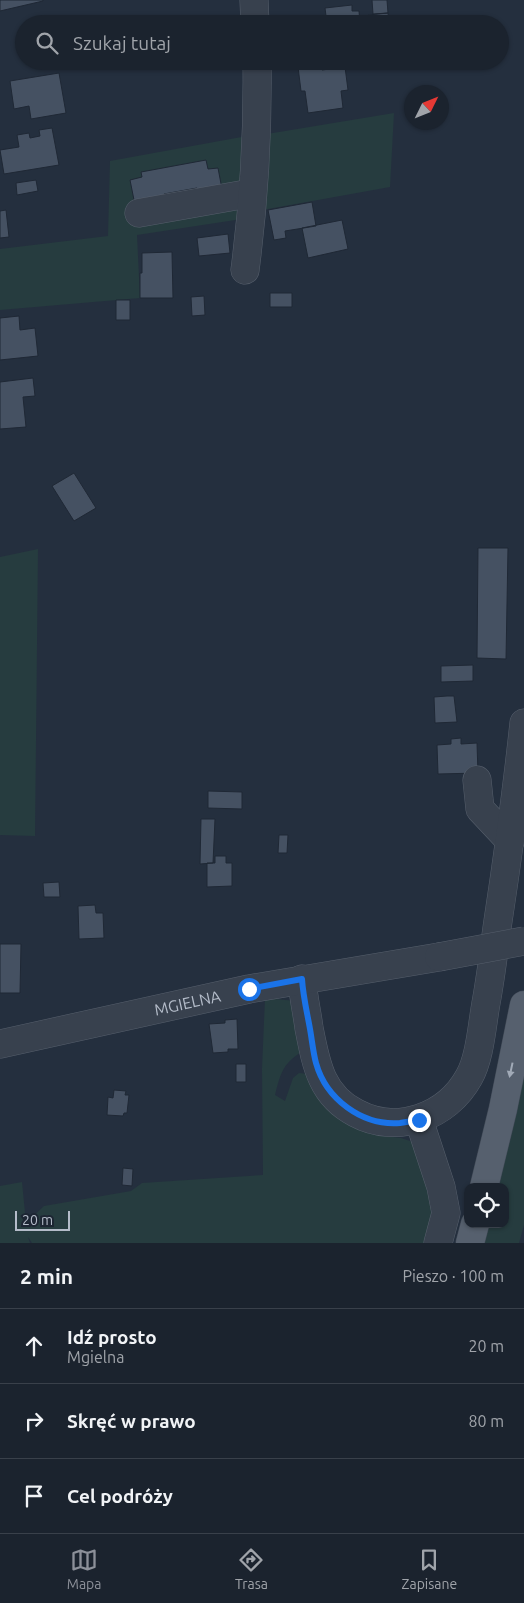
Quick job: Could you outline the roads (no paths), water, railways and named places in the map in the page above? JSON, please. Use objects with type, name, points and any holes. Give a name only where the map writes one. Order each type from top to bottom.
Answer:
[{"type":"main road","points":[[485,1183],[503,1109],[524,1005]]},
{"type":"main road","points":[[470,1243],[474,1228]]},
{"type":"street","points":[[254,0],[255,15]]},
{"type":"street","points":[[245,270],[250,231],[258,99],[257,70]]},
{"type":"street","points":[[139,213],[252,193]]},
{"type":"street","points":[[302,979],[316,1064],[324,1083],[337,1100],[350,1110],[364,1117],[382,1122],[399,1123],[419,1120],[436,1112],[461,1091],[470,1075],[476,1057],[490,982],[510,841],[524,722]]},
{"type":"street","points":[[477,780],[480,808],[510,841]]},
{"type":"street","name":"MGIELNA","points":[[0,1044],[249,989],[524,941]]},
{"type":"street","points":[[419,1120],[441,1187],[446,1213],[438,1243]]}]
